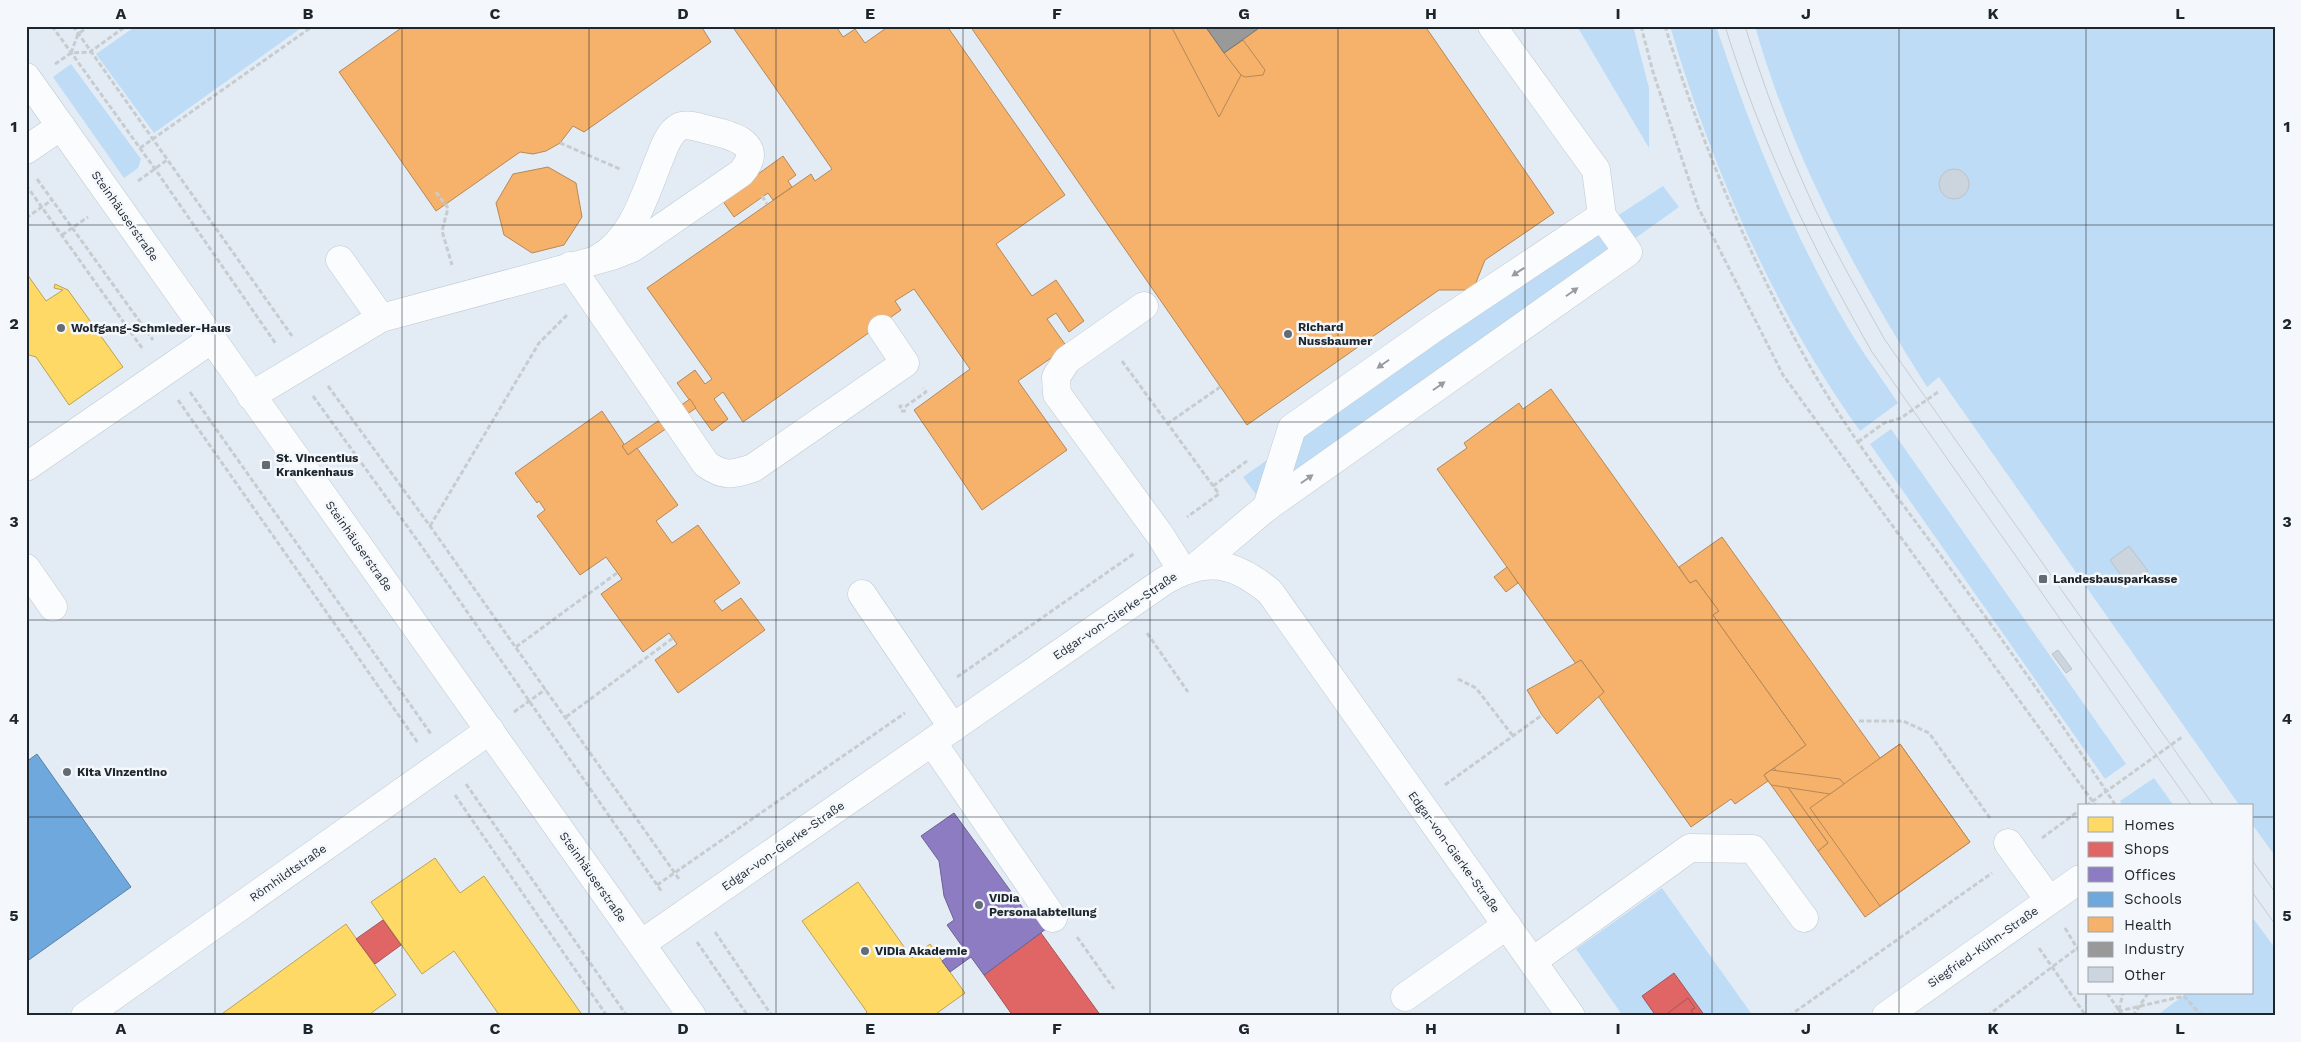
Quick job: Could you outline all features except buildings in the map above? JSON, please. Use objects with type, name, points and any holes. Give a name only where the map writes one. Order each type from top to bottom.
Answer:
[{"type":"street","points":[[1144,306],[1067,360],[1056,377],[1057,394],[1160,536],[1190,568],[1267,508],[1628,252],[1602,216],[1596,170],[1492,26]]},
{"type":"street","name":"Steinhäuserstraße","points":[[26,77],[692,1016]]},
{"type":"street","points":[[26,150],[60,126]]},
{"type":"street","points":[[251,396],[381,318],[599,258],[632,248],[741,173],[748,165],[750,155],[747,146],[741,140],[731,135],[690,126],[679,127],[671,135],[631,225],[612,251],[599,258]]},
{"type":"street","points":[[1267,508],[1292,428],[1437,326],[1602,216]]},
{"type":"street","points":[[340,260],[381,318]]},
{"type":"street","points":[[570,266],[706,464],[718,473],[735,474],[753,468],[905,363],[882,330]]},
{"type":"street","points":[[26,467],[212,339]]},
{"type":"street","name":"Edgar-von-Gierke-Straße","points":[[641,944],[1129,606],[1190,568],[1223,567],[1250,575],[1270,592],[1572,1016]]},
{"type":"street","points":[[26,568],[53,607]]},
{"type":"street","points":[[862,594],[942,735],[1053,918]]},
{"type":"street","name":"Römhildtstraße","points":[[86,1016],[490,730]]},
{"type":"street","points":[[1533,961],[1690,848],[1753,849],[1804,918]]},
{"type":"street","points":[[2013,849],[2049,900]]},
{"type":"street","name":"Siegfried-Kühn-Straße","points":[[1886,1016],[2078,880]]},
{"type":"street","points":[[1405,997],[1507,925]]},
{"type":"path","points":[[52,26],[155,169],[302,365],[430,526],[566,717],[688,912],[748,1016]]},
{"type":"path","points":[[73,26],[153,138],[420,544],[530,700],[688,912],[772,1016]]},
{"type":"path","points":[[71,53],[78,34],[89,26]]},
{"type":"path","points":[[71,53],[90,52],[126,26]]},
{"type":"path","points":[[140,148],[313,26]]},
{"type":"path","points":[[1641,26],[1653,72],[1698,206],[1783,375],[2094,804]]},
{"type":"path","points":[[1664,26],[1699,131],[1722,188],[1768,288],[1808,362],[1858,442],[1962,585],[2115,804]]},
{"type":"path","points":[[560,144],[650,183]]},
{"type":"path","points":[[155,169],[167,160]]},
{"type":"path","points":[[26,185],[166,371],[443,765],[607,1016]]},
{"type":"path","points":[[436,192],[448,208],[442,231],[461,295]]},
{"type":"path","points":[[26,218],[52,200],[166,371],[443,765],[627,1016]]},
{"type":"path","points":[[62,235],[72,228]]},
{"type":"path","points":[[1121,360],[1198,466]]},
{"type":"path","points":[[1167,424],[1220,387]]},
{"type":"path","points":[[1858,442],[1884,423],[1901,418],[1938,392]]},
{"type":"path","points":[[902,407],[906,408],[904,412],[900,410],[900,406],[911,403]]},
{"type":"path","points":[[516,647],[617,573]]},
{"type":"path","points":[[1129,606],[1188,692]]},
{"type":"path","points":[[566,717],[673,638]]},
{"type":"path","points":[[1458,679],[1476,688],[1513,736]]},
{"type":"path","points":[[490,730],[546,689]]},
{"type":"path","points":[[1419,803],[1542,715]]},
{"type":"path","points":[[1860,722],[1903,721],[1929,733],[2013,849]]},
{"type":"path","points":[[2088,804],[2182,737]]},
{"type":"path","points":[[1788,1016],[2013,849],[2078,811]]},
{"type":"path","points":[[1053,918],[1065,920],[1114,989]]},
{"type":"path","points":[[2019,921],[2086,1016]]},
{"type":"path","points":[[1987,1016],[2078,947]]},
{"type":"path","points":[[2108,994],[2123,1016]]},
{"type":"path","points":[[2119,1011],[2123,994]]},
{"type":"path","points":[[2134,1016],[2147,994]]},
{"type":"path","points":[[2112,1016],[2119,1011],[2184,996],[2202,1016]]},
{"type":"shaded area","points":[[136,26],[304,26],[154,133],[96,54]]},
{"type":"shaded area","points":[[1577,26],[1633,26],[1649,88],[1649,148]]},
{"type":"shaded area","points":[[1670,26],[1716,26],[1757,140],[1806,250],[1850,331],[1898,403],[1860,431],[1800,337],[1748,237],[1705,133]]},
{"type":"shaded area","points":[[1755,26],[2275,26],[2275,856],[2254,827],[2254,804],[2239,804],[1939,377],[1927,387],[1875,301],[1828,212],[1787,121]]},
{"type":"shaded area","points":[[71,64],[141,159],[138,168],[124,178],[53,77]]},
{"type":"shaded area","points":[[1663,186],[1679,207],[1263,504],[1243,477],[1541,266]]},
{"type":"shaded area","points":[[1891,429],[2126,764],[2105,779],[1870,444]]},
{"type":"shaded area","points":[[2154,778],[2173,804],[2122,804],[2120,801]]},
{"type":"shaded area","points":[[1662,888],[1753,1016],[1623,1016],[1576,949]]},
{"type":"shaded area","points":[[2254,920],[2275,948],[2275,1016],[2156,1016],[2186,994],[2254,994]]},
{"type":"tram line","points":[[1725,26],[1755,111],[1790,193],[1829,273],[1872,352],[2191,804]]},
{"type":"tram line","points":[[1745,26],[1773,108],[1805,187],[1833,246],[1885,340],[2213,804]]},
{"type":"tram line","points":[[2254,863],[2275,892]]},
{"type":"tram line","points":[[2254,895],[2275,924]]},
{"type":"place","name":"Wolfgang-Schmieder-Haus","points":[[61,328]]},
{"type":"place","name":"Richard Nussbaumer","points":[[1288,334]]},
{"type":"place","name":"St. Vincentius Krankenhaus","points":[[266,465]]},
{"type":"place","name":"Landesbausparkasse","points":[[2043,579]]},
{"type":"place","name":"Kita Vinzentino","points":[[67,772]]},
{"type":"place","name":"ViDia Personalabteilung","points":[[979,905]]},
{"type":"place","name":"ViDia Akademie","points":[[865,951]]}]
